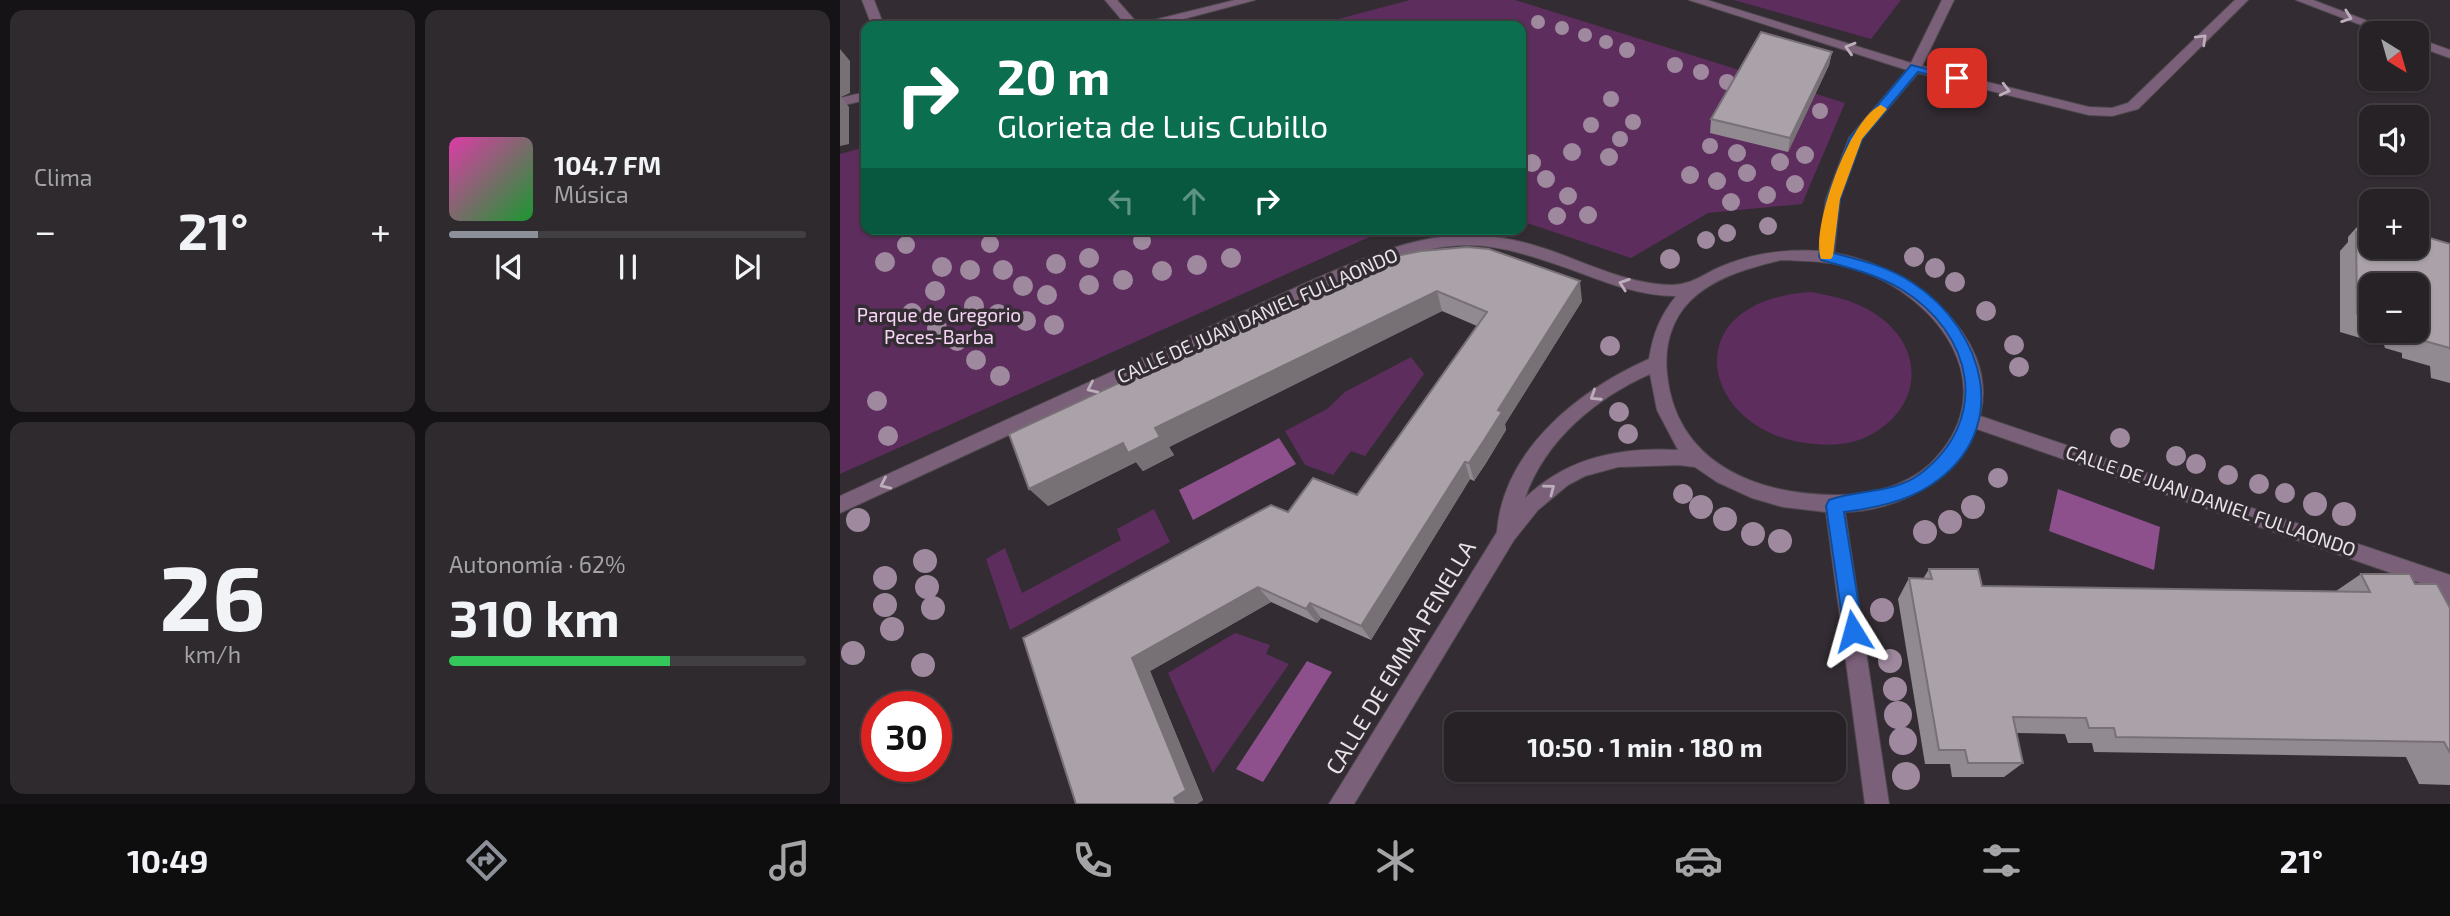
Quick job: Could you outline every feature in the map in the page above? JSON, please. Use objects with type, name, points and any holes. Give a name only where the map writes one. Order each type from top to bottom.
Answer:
[{"type":"street","points":[[868,0],[876,21]]},
{"type":"street","points":[[1111,0],[1129,21]]},
{"type":"street","points":[[1163,21],[1249,0]]},
{"type":"street","points":[[1695,0],[1915,68],[2089,111],[2112,112],[2133,106],[2242,0]]},
{"type":"street","points":[[1826,256],[1833,199],[1856,138],[1915,68],[1948,0]]},
{"type":"street","points":[[2302,0],[2360,21]]},
{"type":"street","points":[[2429,46],[2450,54]]},
{"type":"street","points":[[840,103],[861,97]]},
{"type":"street","name":"CALLE DE JUAN DANIEL FULLAONDO","points":[[840,505],[1314,286],[1386,255],[1443,240],[1492,240],[1568,262],[1642,289],[1691,290]]},
{"type":"street","points":[[1781,255],[1826,256],[1868,267],[1907,286],[1940,312],[1963,345],[1975,382],[1971,420],[1954,454],[1924,481],[1883,499],[1835,506],[1781,500],[1731,480],[1698,460],[1664,408],[1655,364],[1661,334],[1678,303],[1703,281],[1740,263],[1781,255]]},
{"type":"street","name":"CALLE DE EMMA PENELLA","points":[[1504,538],[1522,480],[1545,440],[1587,400],[1633,373],[1655,364]]},
{"type":"street","name":"CALLE DE JUAN DANIEL FULLAONDO","points":[[1971,420],[2443,581]]},
{"type":"street","name":"CALLE DE EMMA PENELLA","points":[[1341,804],[1504,538],[1546,490],[1581,468],[1617,459],[1670,455],[1698,460]]},
{"type":"street","points":[[1835,506],[1877,804]]},
{"type":"street","points":[[2443,581],[2450,607]]},
{"type":"green space","points":[[1410,0],[1515,0],[1845,103],[1802,204],[1708,213],[1631,258],[1526,223],[1526,21],[1331,21]]},
{"type":"green space","points":[[1734,0],[1901,0],[1871,39]]},
{"type":"green space","name":"Parque de Gregorio Peces-Barba","points":[[861,148],[861,235],[1374,235],[840,474],[840,154]]},
{"type":"green space","points":[[1811,292],[1847,300],[1867,309],[1886,322],[1908,353],[1912,371],[1910,388],[1903,405],[1890,421],[1859,440],[1822,445],[1776,436],[1746,418],[1726,395],[1717,368],[1720,342],[1736,318],[1766,301]]},
{"type":"green space","points":[[1411,357],[1424,374],[1365,456],[1351,451],[1333,475],[1305,465],[1285,431],[1327,409],[1345,392]]},
{"type":"green space","points":[[1154,509],[1170,542],[1010,630],[986,559],[1005,548],[1022,593],[1121,540],[1117,529]]},
{"type":"green space","points":[[1235,633],[1270,645],[1266,654],[1289,664],[1213,773],[1168,673]]},
{"type":"shaded area","points":[[1279,438],[1296,464],[1193,520],[1179,490]]},
{"type":"shaded area","points":[[2058,489],[2160,527],[2154,570],[2049,531]]},
{"type":"shaded area","points":[[1307,661],[1332,672],[1263,782],[1236,769]]},
{"type":"building","points":[[1761,32],[1832,52],[1790,138],[1711,119]]},
{"type":"building","points":[[2356,232],[2359,233],[2359,259],[2429,259],[2429,238],[2450,244],[2450,348],[2429,342],[2429,273],[2359,273],[2357,314]]},
{"type":"building","points":[[1467,247],[1489,249],[1580,281],[1498,410],[1502,412],[1469,463],[1465,462],[1361,626],[1310,603],[1306,609],[1258,587],[1132,658],[1186,790],[1174,798],[1176,804],[1076,804],[1023,638],[1271,505],[1288,512],[1313,478],[1357,495],[1487,312],[1437,291],[1155,428],[1160,437],[1128,453],[1123,443],[1029,489],[1009,434],[1391,257]]},
{"type":"building","points":[[1929,569],[1978,569],[1982,586],[2370,592],[2361,574],[2410,574],[2415,584],[2437,584],[2450,608],[2450,753],[2444,742],[2116,737],[2114,728],[2089,728],[2086,718],[2013,717],[2023,763],[1968,763],[1965,750],[1939,750],[1909,578],[1932,579]]},
{"type":"slow traffic","points":[[1826,256],[1833,199],[1856,138],[1881,109]]},
{"type":"route","points":[[1853,631],[1835,506],[1883,499],[1924,481],[1954,454],[1971,420],[1975,382],[1963,345],[1940,312],[1907,286],[1868,267],[1826,256],[1833,199],[1856,138],[1915,68],[1957,78]]}]
